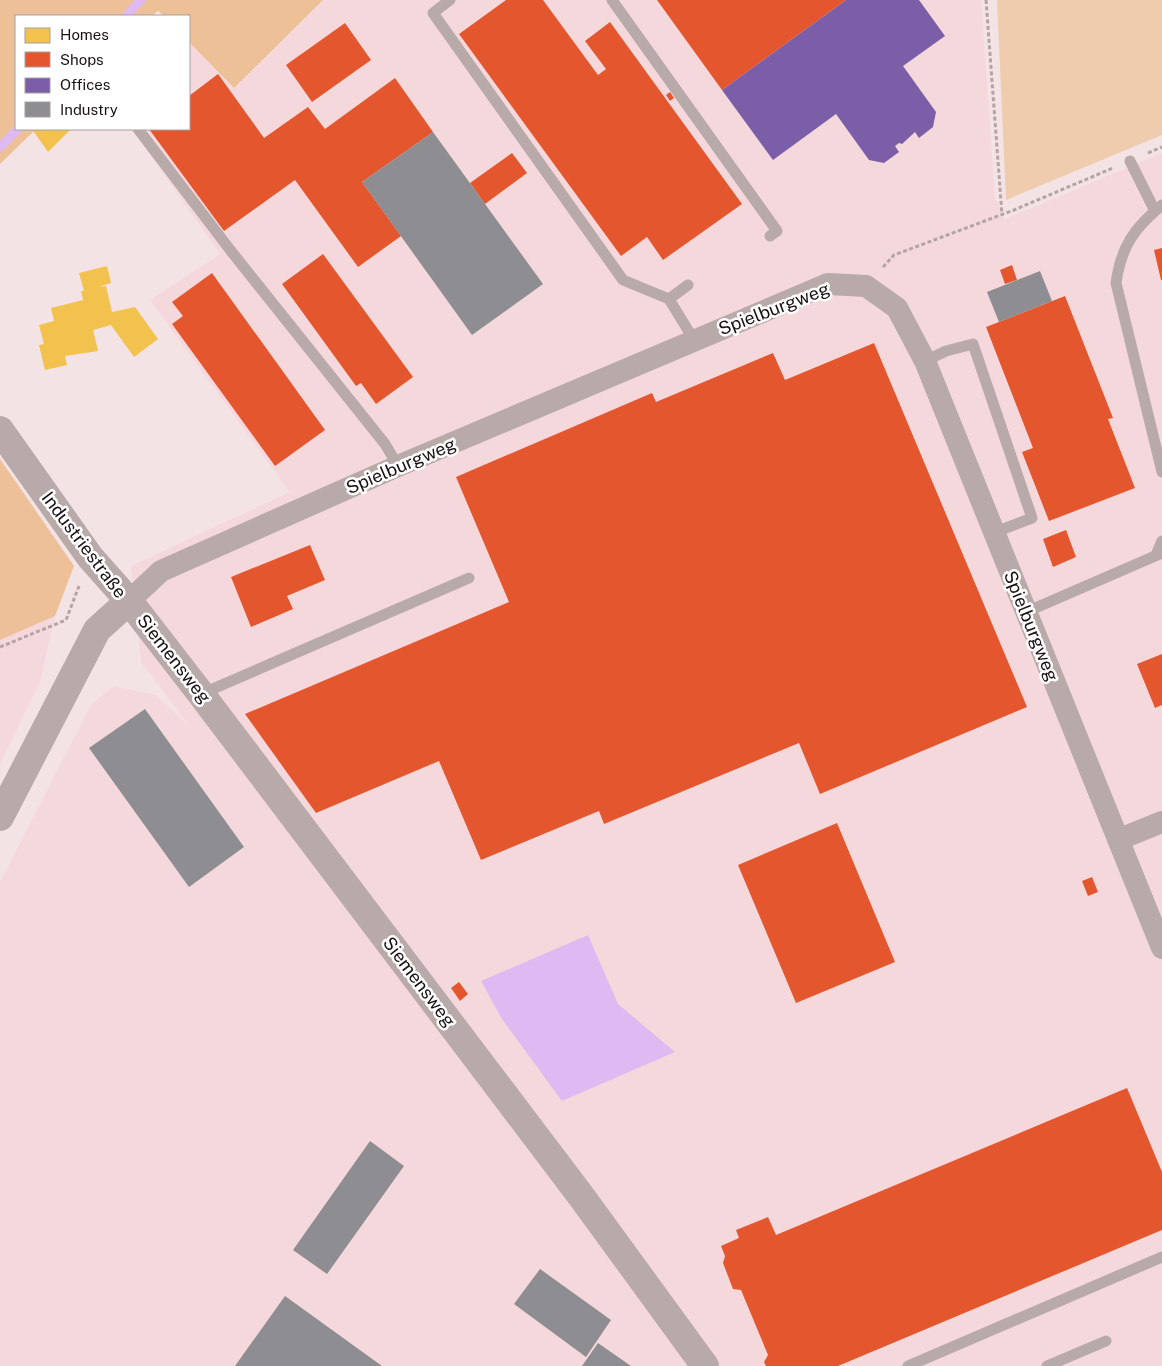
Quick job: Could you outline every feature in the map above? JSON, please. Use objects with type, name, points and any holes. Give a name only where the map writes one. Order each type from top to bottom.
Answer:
[{"type":"street","name":"Spielburgweg","points":[[129,601],[160,571],[398,466],[828,284],[866,286],[897,308],[925,361],[993,533],[1120,839],[1162,948]]},
{"type":"street","name":"Industriestraße","points":[[0,430],[90,557],[129,601],[97,630],[0,817]]},
{"type":"street","name":"Siemensweg","points":[[129,601],[582,1196],[705,1366]]},
{"type":"street","points":[[1120,839],[1162,822]]},
{"type":"lane","points":[[450,0],[433,13],[623,280],[670,298],[694,340]]},
{"type":"lane","points":[[612,0],[777,231],[770,236]]},
{"type":"lane","points":[[139,130],[231,251],[385,444],[398,466]]},
{"type":"lane","points":[[1130,161],[1159,208],[1143,221],[1128,241],[1118,265],[1116,283],[1162,472]]},
{"type":"lane","points":[[670,298],[688,285]]},
{"type":"lane","points":[[925,361],[946,351],[973,344],[1032,518],[993,533]]},
{"type":"lane","points":[[1026,612],[1159,554],[1162,541]]},
{"type":"lane","points":[[201,694],[469,578]]},
{"type":"lane","points":[[908,1366],[1162,1257]]},
{"type":"lane","points":[[1047,1366],[1106,1341]]},
{"type":"path","points":[[986,0],[1002,215]]},
{"type":"path","points":[[866,286],[894,255],[1002,215],[1162,147]]},
{"type":"path","points":[[0,647],[66,620],[90,557]]},
{"type":"shaded area","points":[[0,0],[323,0],[234,88],[190,43],[190,15],[163,15],[158,11],[153,15],[15,15],[15,130],[35,130],[0,164]]},
{"type":"shaded area","points":[[323,0],[981,0],[995,197],[1005,219],[1162,153],[1162,1366],[0,1366],[0,882],[91,705],[114,686],[156,695],[190,727],[141,662],[131,566],[290,492],[150,300],[220,254],[133,130],[190,130],[190,43],[234,88]]},
{"type":"shaded area","points":[[997,0],[1162,0],[1162,135],[1006,200]]},
{"type":"shaded area","points":[[0,459],[74,566],[55,616],[0,640]]},
{"type":"shaded area","points":[[55,616],[40,682],[0,763],[0,640]]},
{"type":"shaded area","points":[[588,935],[618,1004],[675,1052],[562,1101],[502,1019],[481,981]]},
{"type":"building: Homes","points":[[33,130],[70,130],[48,152]]},
{"type":"building: Homes","points":[[107,266],[111,283],[99,287],[106,286],[112,312],[135,307],[158,339],[134,357],[111,325],[93,330],[98,351],[65,356],[67,365],[45,370],[39,345],[44,344],[39,325],[54,321],[51,308],[83,300],[81,291],[84,291],[79,273]]},
{"type":"building: Shops","points":[[506,0],[543,0],[598,75],[606,69],[585,41],[610,22],[742,204],[663,260],[647,237],[621,256],[459,34]]},
{"type":"building: Shops","points":[[657,0],[846,0],[722,90]]},
{"type":"building: Shops","points":[[345,23],[371,60],[312,102],[286,65]]},
{"type":"building: Shops","points":[[218,74],[264,138],[308,107],[325,129],[395,78],[433,132],[362,182],[401,236],[358,267],[295,180],[224,231],[150,130],[190,130],[190,95]]},
{"type":"building: Shops","points":[[670,92],[674,98],[670,101],[666,95]]},
{"type":"building: Shops","points":[[512,153],[527,173],[485,204],[470,183]]},
{"type":"building: Shops","points":[[1162,248],[1162,280],[1161,280],[1154,250]]},
{"type":"building: Shops","points":[[323,254],[413,377],[376,404],[361,383],[356,386],[282,284]]},
{"type":"building: Shops","points":[[1012,265],[1017,280],[1005,284],[1000,270]]},
{"type":"building: Shops","points":[[212,273],[325,430],[275,466],[172,324],[183,316],[172,302]]},
{"type":"building: Shops","points":[[1065,296],[1113,418],[1108,419],[1135,488],[1049,521],[1022,452],[1033,448],[986,327]]},
{"type":"building: Shops","points":[[874,343],[1027,707],[820,794],[799,743],[604,824],[599,811],[481,860],[439,761],[316,813],[245,714],[509,602],[456,477],[652,393],[656,402],[773,353],[785,380]]},
{"type":"building: Shops","points":[[1066,530],[1076,557],[1053,567],[1043,539]]},
{"type":"building: Shops","points":[[310,545],[325,580],[287,596],[293,609],[251,627],[231,577]]},
{"type":"building: Shops","points":[[1162,654],[1162,705],[1155,708],[1137,664]]},
{"type":"building: Shops","points":[[837,823],[895,962],[796,1003],[738,865]]},
{"type":"building: Shops","points":[[1092,877],[1098,892],[1088,896],[1082,881]]},
{"type":"building: Shops","points":[[459,982],[468,994],[460,1001],[451,988]]},
{"type":"building: Shops","points":[[1127,1088],[1162,1172],[1162,1230],[838,1366],[766,1366],[764,1362],[768,1355],[741,1290],[733,1289],[723,1263],[725,1256],[721,1246],[739,1238],[736,1230],[768,1217],[776,1235]]},
{"type":"building: Offices","points":[[846,0],[919,0],[945,36],[903,66],[936,112],[933,127],[919,138],[915,132],[902,144],[899,143],[895,146],[899,152],[884,163],[869,160],[836,114],[773,160],[722,90]]},
{"type":"building: Industry","points":[[433,132],[543,284],[472,335],[362,182]]},
{"type":"building: Industry","points":[[1040,271],[1052,301],[999,322],[987,292]]},
{"type":"building: Industry","points":[[145,709],[244,847],[189,887],[89,748]]},
{"type":"building: Industry","points":[[370,1141],[404,1166],[327,1274],[293,1250]]},
{"type":"building: Industry","points":[[540,1269],[611,1320],[586,1357],[514,1304]]},
{"type":"building: Industry","points":[[285,1296],[382,1366],[235,1366]]},
{"type":"building: Industry","points":[[598,1343],[631,1366],[582,1366]]},
{"type":"waterway","points":[[127,15],[141,0]]},
{"type":"waterway","points":[[0,147],[17,130]]}]
